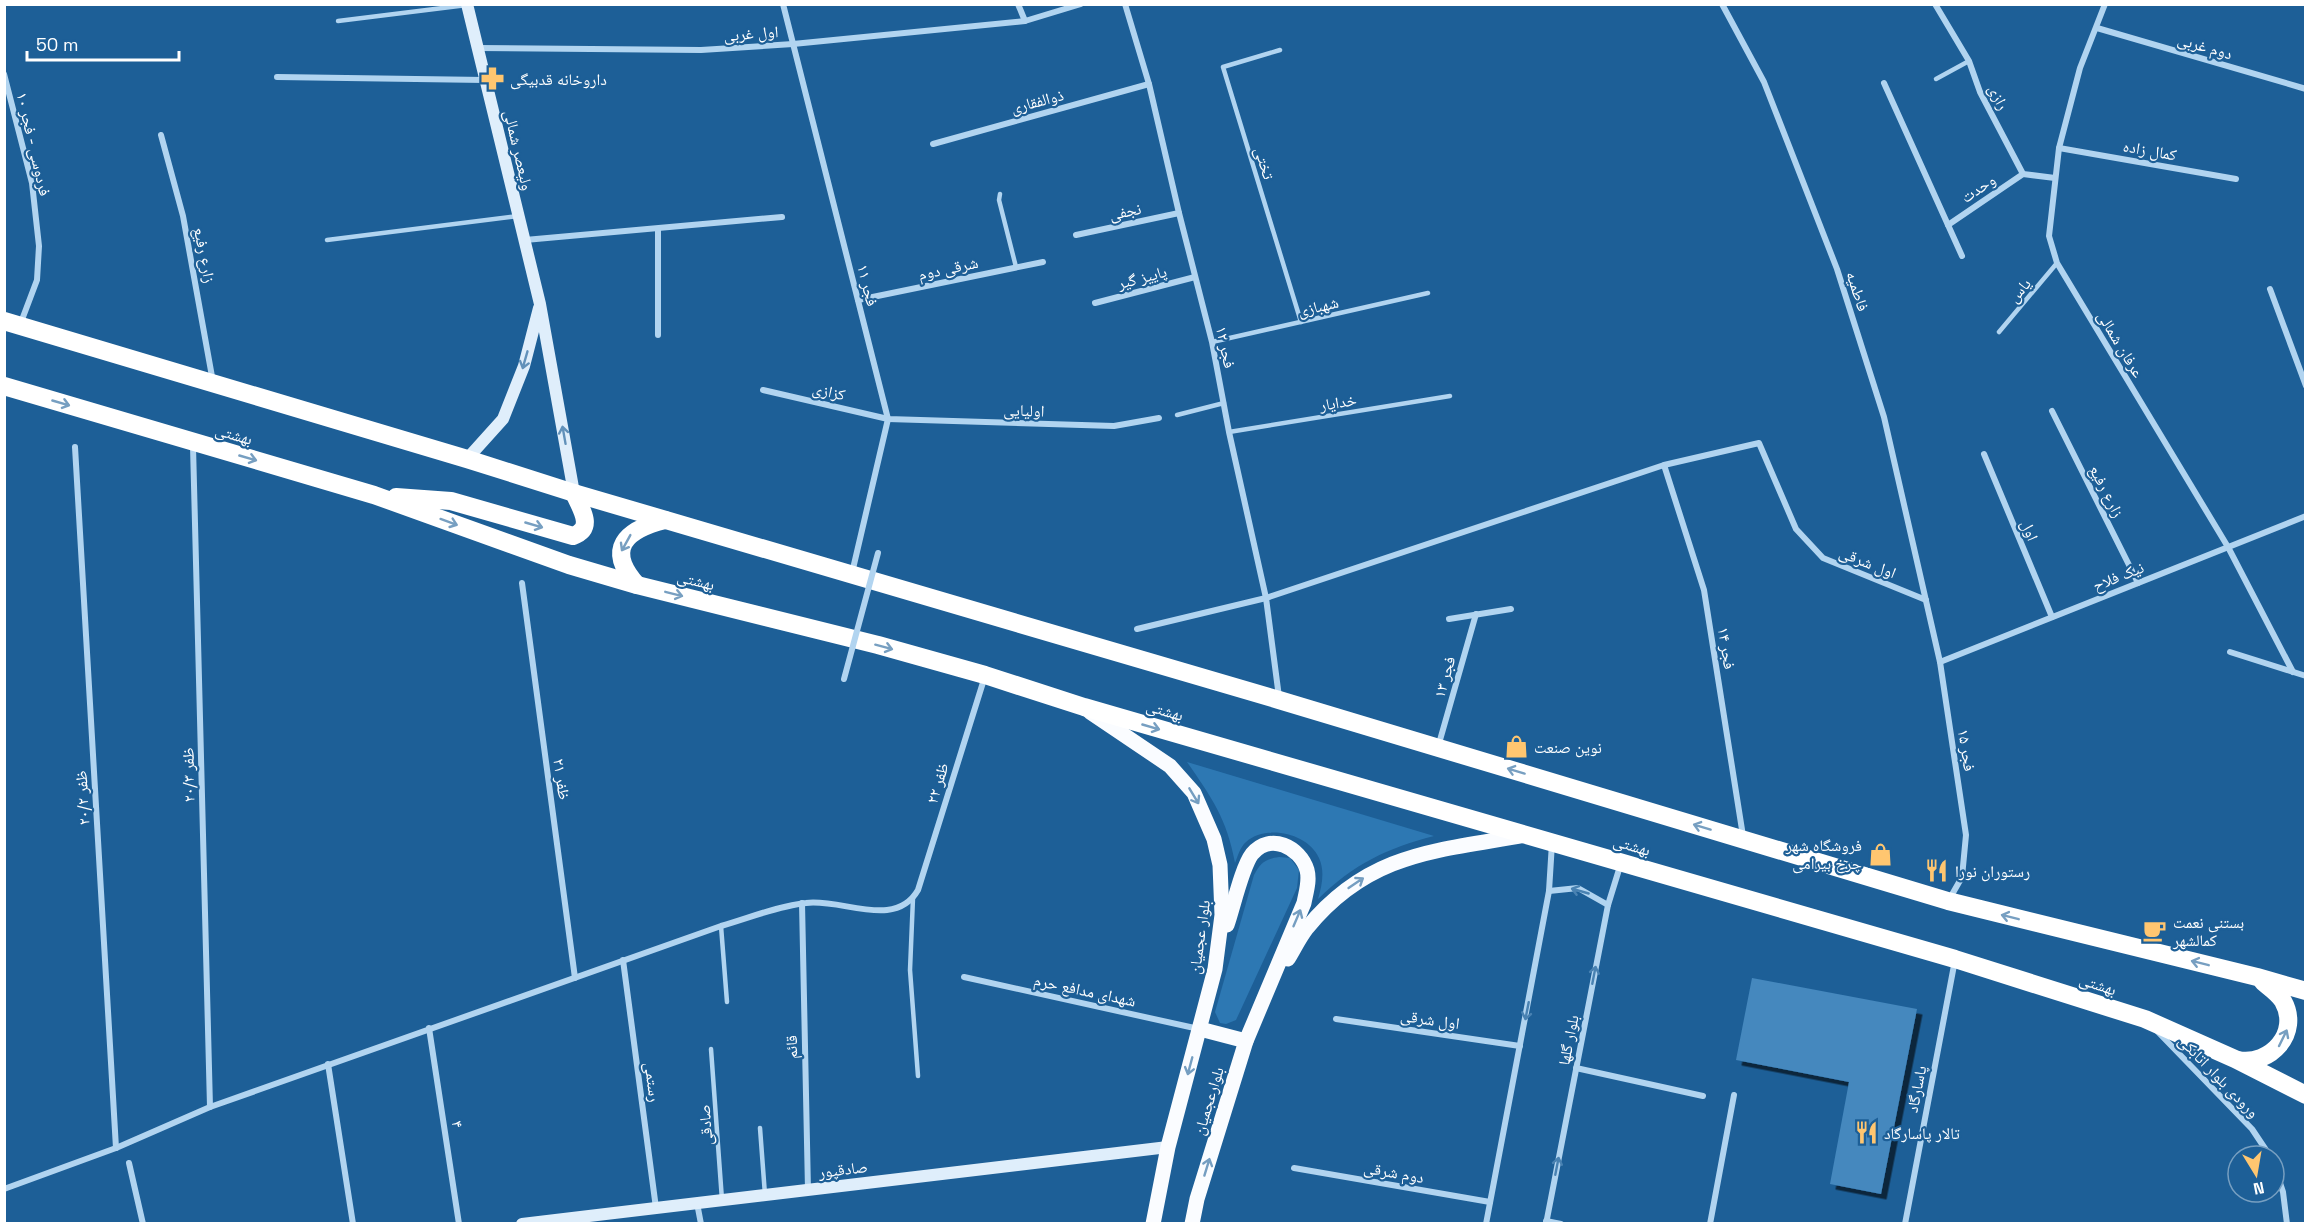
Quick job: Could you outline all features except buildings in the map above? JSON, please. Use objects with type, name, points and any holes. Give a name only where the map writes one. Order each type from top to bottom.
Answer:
[{"type":"highway","points":[[12,323],[574,493],[852,573],[1948,901],[2306,991]]},
{"type":"highway","name":"بهشتی","points":[[4,387],[374,495],[569,565],[637,585],[878,645],[985,675],[1084,707],[1955,959],[2145,1019],[2235,1059],[2306,1095]]},
{"type":"highway","points":[[374,495],[451,501],[573,536],[581,533],[585,528],[585,520],[574,493]]},
{"type":"highway","points":[[637,585],[624,571],[620,560],[623,545],[632,533],[645,525],[667,520]]},
{"type":"highway","points":[[2235,1059],[2247,1062],[2260,1060],[2272,1054],[2281,1044],[2286,1033],[2287,1011],[2283,1001],[2276,992],[2257,977]]},
{"type":"main road","name":"ولیعصر شمالی","points":[[467,5],[540,304],[574,493]]},
{"type":"main road","points":[[467,459],[503,419],[524,366],[540,304]]},
{"type":"main road","name":"بلوار عجمیان","points":[[1084,707],[1170,766],[1194,793],[1214,839],[1220,864],[1222,915],[1215,969],[1167,1147],[1153,1224]]},
{"type":"main road","points":[[1267,992],[1306,929],[1334,899],[1355,882],[1385,865],[1419,854],[1526,835]]},
{"type":"main road","points":[[1215,969],[1233,906],[1252,854],[1266,844],[1285,845],[1301,859],[1307,871],[1308,882],[1304,903],[1267,992]]},
{"type":"main road","name":"بلوارعجمیان","points":[[1192,1224],[1197,1199],[1246,1041],[1267,992]]},
{"type":"main road","points":[[1200,1029],[1246,1041]]},
{"type":"main road","name":"صادقپور","points":[[522,1224],[1167,1147]]},
{"type":"street","name":"فجر ۱۱","points":[[783,4],[888,419],[852,573]]},
{"type":"street","points":[[1018,4],[1025,21],[1081,4]]},
{"type":"street","name":"فجر ۱۲","points":[[1125,4],[1149,84],[1212,342],[1229,432],[1266,598],[1279,700]]},
{"type":"street","name":"فاطمیه","points":[[1722,4],[1764,82],[1837,269],[1884,417],[1926,600]]},
{"type":"street","name":"رازی","points":[[1935,4],[1969,61],[1980,92],[2023,174]]},
{"type":"street","name":"عرفان شمالی","points":[[2104,4],[2097,28],[2080,68],[2059,148],[2049,236],[2057,263],[2228,547],[2293,672]]},
{"type":"street","name":"اول غربی","points":[[478,48],[701,50],[793,44],[1025,21]]},
{"type":"street","name":"دوم غربی","points":[[2097,28],[2306,89]]},
{"type":"street","name":"فردوسی - فجر ۱۰","points":[[4,75],[32,183],[39,246],[37,280],[12,323]]},
{"type":"street","points":[[277,77],[486,80]]},
{"type":"street","points":[[1884,83],[1962,256]]},
{"type":"street","name":"ذوالفقاری","points":[[933,144],[1149,84]]},
{"type":"street","name":"زارع رفیع","points":[[161,135],[183,216],[213,382]]},
{"type":"street","name":"کمال زاده","points":[[2059,148],[2236,179]]},
{"type":"street","points":[[2023,174],[2055,178]]},
{"type":"street","name":"وحدت","points":[[1948,225],[2023,174]]},
{"type":"street","name":"نجفی","points":[[1076,235],[1179,213]]},
{"type":"street","points":[[524,240],[782,217]]},
{"type":"street","points":[[658,229],[658,335]]},
{"type":"street","name":"شرقی دوم","points":[[858,300],[1043,262]]},
{"type":"street","name":"پاییز گیر","points":[[1095,303],[1195,277]]},
{"type":"street","points":[[2270,289],[2306,386]]},
{"type":"street","name":"کزازی","points":[[763,390],[888,419]]},
{"type":"street","name":"زارع رفیع","points":[[2052,411],[2138,583]]},
{"type":"street","name":"اولیایی","points":[[888,419],[1114,426],[1159,418]]},
{"type":"street","name":"ظفر ۲۰/۳","points":[[193,442],[210,1107]]},
{"type":"street","name":"اول شرقی","points":[[1664,465],[1759,443],[1796,530],[1823,558],[1926,600]]},
{"type":"street","name":"ظفر ۲۰/۲","points":[[75,447],[116,1148]]},
{"type":"street","name":"اول","points":[[1984,454],[2052,617]]},
{"type":"street","points":[[1137,629],[1266,598],[1664,465]]},
{"type":"street","name":"فجر ۱۴","points":[[1664,465],[1704,590],[1744,840]]},
{"type":"street","name":"نیک فلاح","points":[[1940,662],[2306,516]]},
{"type":"street","points":[[844,679],[878,553]]},
{"type":"street","name":"ظفر ۲۱","points":[[522,584],[575,978]]},
{"type":"street","name":"فجر ۱۵","points":[[1926,600],[1940,662],[1966,835],[1962,877],[1948,901]]},
{"type":"street","points":[[1449,619],[1511,609]]},
{"type":"street","name":"فجر ۱۳","points":[[1438,748],[1476,614]]},
{"type":"street","points":[[2230,652],[2306,676]]},
{"type":"street","name":"ظفر ۲۲","points":[[913,898],[918,890],[985,675]]},
{"type":"street","points":[[1486,1224],[1550,891],[1552,842]]},
{"type":"street","name":"بلوار گلها","points":[[1546,1222],[1608,906],[1621,862]]},
{"type":"street","points":[[1550,891],[1578,888],[1608,906]]},
{"type":"street","points":[[4,1189],[116,1148],[210,1107],[721,926],[802,903],[825,903],[877,911],[892,909],[913,898]]},
{"type":"street","name":"قائم","points":[[802,903],[808,1190]]},
{"type":"street","name":"پاسارگاد","points":[[1905,1224],[1955,959]]},
{"type":"street","name":"رستمی","points":[[623,960],[656,1208]]},
{"type":"street","name":"شهدای مدافع حرم","points":[[964,977],[1200,1029]]},
{"type":"street","name":"اول شرقی","points":[[1336,1019],[1520,1046]]},
{"type":"street","name":"ورودی بلوار اتابکی","points":[[2145,1019],[2205,1078],[2252,1129],[2262,1144]]},
{"type":"street","name":"۴","points":[[429,1028],[459,1224]]},
{"type":"street","points":[[328,1064],[353,1224]]},
{"type":"street","points":[[1576,1068],[1703,1096]]},
{"type":"street","points":[[1710,1224],[1734,1095]]},
{"type":"street","points":[[129,1163],[142,1224]]},
{"type":"street","name":"دوم شرقی","points":[[1294,1168],[1490,1202]]},
{"type":"street","points":[[697,1203],[701,1224]]},
{"type":"street","points":[[2284,1204],[2287,1224]]},
{"type":"street","points":[[1546,1222],[1561,1224]]},
{"type":"lane","points":[[338,21],[467,5]]},
{"type":"lane","name":"تختی","points":[[1280,50],[1223,67],[1301,322]]},
{"type":"lane","points":[[1936,79],[1969,61]]},
{"type":"lane","points":[[1000,194],[999,200],[1016,267]]},
{"type":"lane","points":[[327,240],[518,216]]},
{"type":"lane","name":"یاس","points":[[1999,332],[2057,263]]},
{"type":"lane","name":"شهبازی","points":[[1212,342],[1428,293]]},
{"type":"lane","name":"خدایار","points":[[1229,432],[1450,396]]},
{"type":"lane","points":[[1177,415],[1224,403]]},
{"type":"lane","points":[[913,898],[910,970],[918,1076]]},
{"type":"lane","points":[[721,926],[727,1002]]},
{"type":"lane","name":"صادقی","points":[[711,1048],[722,1200]]},
{"type":"lane","points":[[760,1128],[765,1195]]},
{"type":"shaded area","points":[[1187,762],[1434,836],[1401,846],[1372,859],[1345,876],[1318,899],[1322,879],[1321,863],[1314,849],[1296,837],[1275,833],[1254,836],[1242,846],[1235,863],[1223,821]]},
{"type":"shaded area","points":[[1279,857],[1290,858],[1299,870],[1297,888],[1236,1020],[1226,1024],[1220,1023],[1215,1012],[1254,875],[1264,862]]},
{"type":"place","name":"داروخانه قدبیگی","points":[[492,79]]},
{"type":"place","name":"نوین صنعت","points":[[1516,747]]},
{"type":"place","name":"فروشگاه شهر چرخ بیرامی","points":[[1880,854]]},
{"type":"place","name":"رستوران نورا","points":[[1937,871]]},
{"type":"place","name":"بستنی نعمت کمالشهر","points":[[2155,931]]},
{"type":"place","name":"تالار پاسارگاد","points":[[1866,1133]]}]
